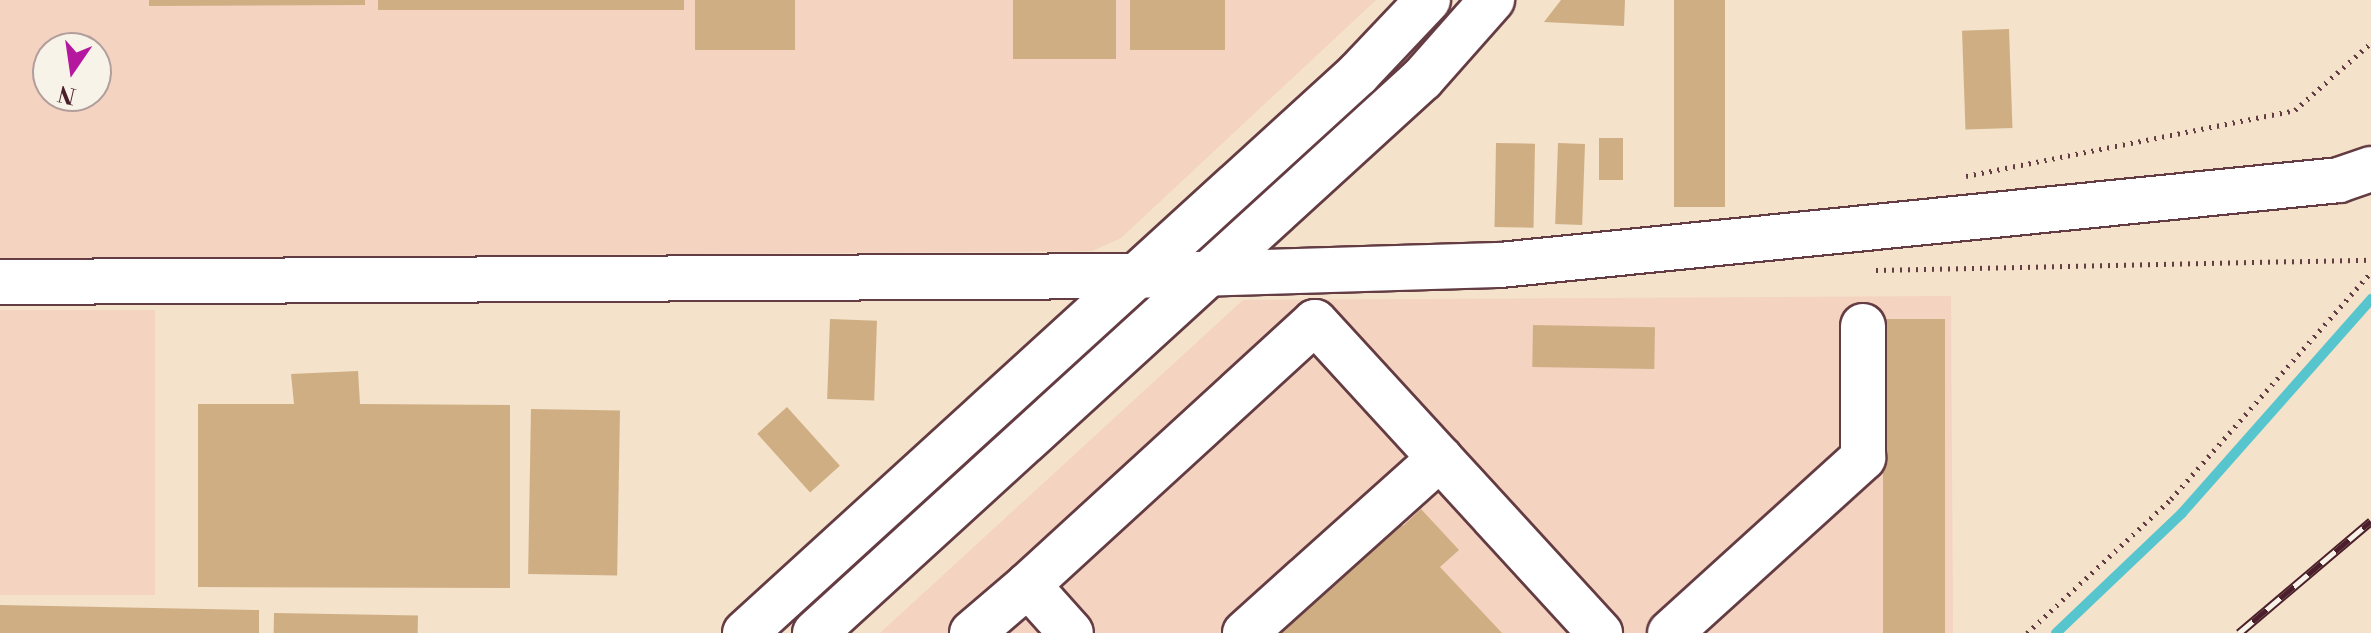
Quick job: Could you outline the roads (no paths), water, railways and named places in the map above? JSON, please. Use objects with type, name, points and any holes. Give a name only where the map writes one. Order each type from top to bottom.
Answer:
[{"type":"street","points":[[745,633],[1022,384],[1128,276],[1358,74],[1428,0]]},
{"type":"street","points":[[815,633],[1213,274],[1422,79],[1492,0]]},
{"type":"street","points":[[0,282],[1128,276],[1500,265],[2339,180],[2371,169]]},
{"type":"street","points":[[972,633],[1315,322],[1600,633]]},
{"type":"street","points":[[1670,633],[1863,458],[1863,326]]},
{"type":"street","points":[[1245,633],[1440,458]]},
{"type":"street","points":[[1028,585],[1071,633]]},
{"type":"waterway","points":[[2056,633],[2182,513],[2371,299]]},
{"type":"railway","points":[[2239,633],[2371,521]]}]
